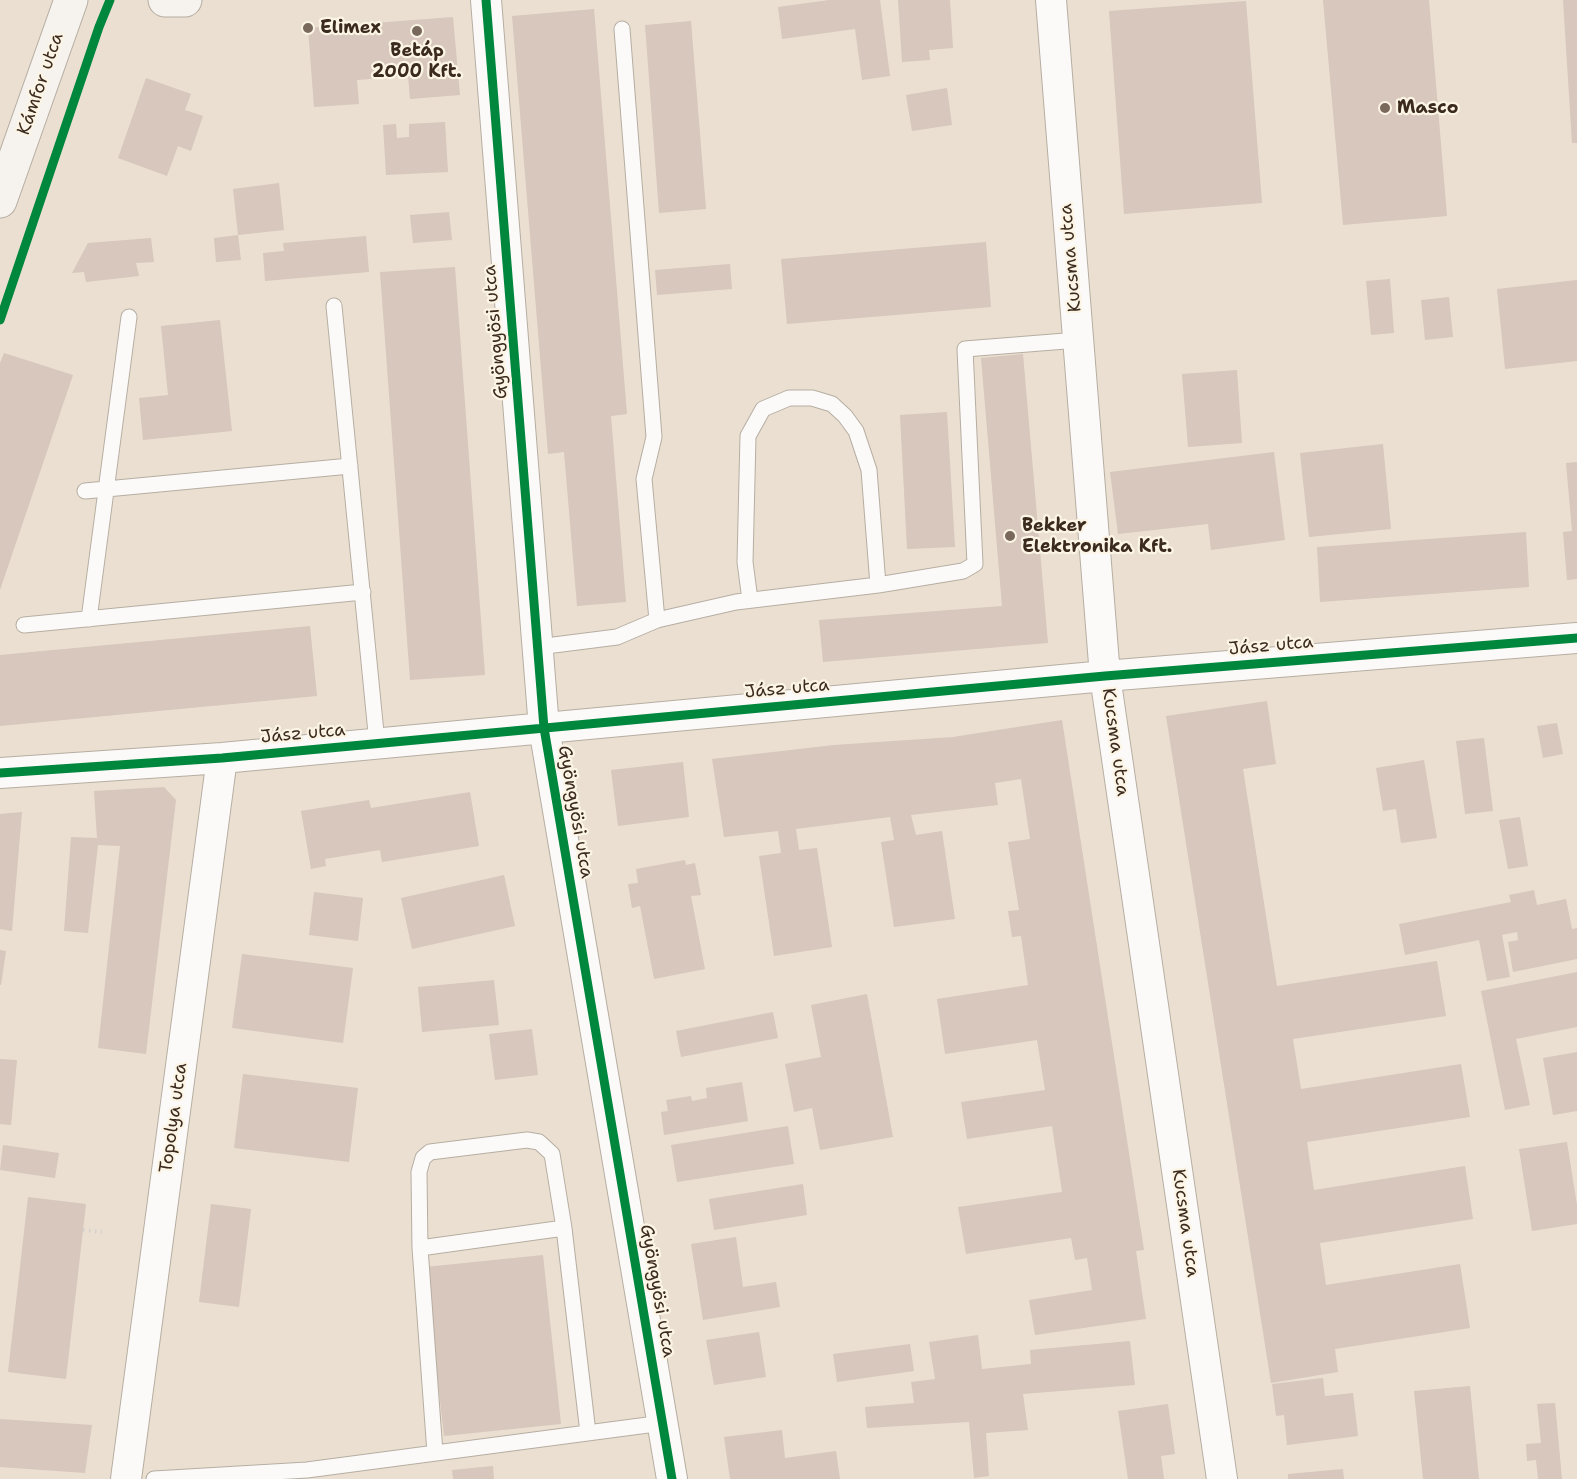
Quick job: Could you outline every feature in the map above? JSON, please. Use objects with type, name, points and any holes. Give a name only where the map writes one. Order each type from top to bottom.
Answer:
[{"type":"street","name":"Kámfor utca","points":[[0,201],[71,0]]},
{"type":"street","points":[[165,0],[185,0]]},
{"type":"street","name":"Gyöngyösi utca","points":[[486,0],[544,728],[672,1479]]},
{"type":"street","name":"Kucsma utca","points":[[1051,0],[1105,676],[1222,1479]]},
{"type":"street","name":"Jász utca","points":[[0,773],[222,758],[1105,676],[1577,638]]},
{"type":"street","name":"Topolya utca","points":[[126,1479],[222,758]]},
{"type":"lane","points":[[622,30],[654,437],[644,479],[657,620]]},
{"type":"lane","points":[[334,306],[377,743]]},
{"type":"lane","points":[[90,619],[129,317]]},
{"type":"lane","points":[[538,647],[617,637],[657,620],[750,600],[879,585],[963,571],[975,564],[965,349],[1078,340]]},
{"type":"lane","points":[[750,600],[745,562],[748,436],[763,409],[789,398],[812,398],[832,404],[856,431],[869,470],[879,585]]},
{"type":"lane","points":[[85,491],[350,466]]},
{"type":"lane","points":[[24,625],[363,592]]},
{"type":"lane","points":[[435,1453],[420,1248],[419,1172],[423,1158],[430,1152],[527,1140],[539,1142],[552,1155],[564,1228],[588,1433]]},
{"type":"lane","points":[[420,1248],[564,1228]]},
{"type":"lane","points":[[154,1479],[307,1470],[663,1423]]},
{"type":"path","points":[[83,1230],[102,1232]]},
{"type":"building","points":[[829,0],[880,0],[890,76],[862,80],[855,29],[782,39],[778,7]]},
{"type":"building","points":[[898,0],[950,0],[953,48],[929,50],[930,60],[902,62]]},
{"type":"building","name":"Masco","points":[[1323,0],[1429,0],[1447,216],[1343,225]]},
{"type":"building","points":[[1563,0],[1577,0],[1577,143],[1572,143]]},
{"type":"building","points":[[1246,1],[1262,203],[1124,214],[1109,11]]},
{"type":"building","points":[[594,9],[627,414],[611,416],[626,602],[577,606],[564,452],[548,454],[512,16]]},
{"type":"building","points":[[453,17],[460,95],[410,99],[408,76],[357,80],[359,104],[314,107],[308,28]]},
{"type":"building","points":[[691,21],[706,209],[659,213],[645,25]]},
{"type":"building","points":[[146,78],[191,94],[185,110],[203,116],[191,151],[178,146],[167,176],[118,158]]},
{"type":"building","points":[[947,88],[952,125],[912,131],[906,95]]},
{"type":"building","points":[[445,122],[448,172],[386,175],[383,125],[396,124],[397,138],[409,137],[409,124]]},
{"type":"building","points":[[279,183],[284,230],[238,235],[233,189]]},
{"type":"building","points":[[449,212],[452,240],[413,243],[410,215]]},
{"type":"building","points":[[238,235],[241,260],[216,262],[214,238]]},
{"type":"building","points":[[366,236],[369,272],[265,281],[263,253],[284,251],[283,243]]},
{"type":"building","points":[[151,238],[154,262],[136,263],[139,276],[86,282],[84,272],[72,273],[88,243]]},
{"type":"building","points":[[986,242],[991,307],[787,324],[781,259]]},
{"type":"building","points":[[730,264],[732,289],[657,295],[655,270]]},
{"type":"building","points":[[455,267],[485,675],[410,680],[380,272]]},
{"type":"building","points":[[1390,279],[1394,333],[1371,335],[1366,281]]},
{"type":"building","points":[[1577,280],[1577,361],[1505,369],[1497,289]]},
{"type":"building","points":[[1449,297],[1453,337],[1425,340],[1421,300]]},
{"type":"building","points":[[220,320],[232,431],[143,440],[139,398],[168,395],[161,326]]},
{"type":"building","points":[[4,353],[73,375],[0,590],[0,363]]},
{"type":"building","points":[[1023,354],[1048,643],[823,662],[819,620],[1002,606],[981,358]]},
{"type":"building","points":[[1237,370],[1242,443],[1188,447],[1182,374]]},
{"type":"building","points":[[947,412],[955,547],[907,549],[900,415]]},
{"type":"building","points":[[1383,444],[1391,529],[1309,537],[1300,453]]},
{"type":"building","points":[[1274,452],[1285,540],[1211,550],[1208,524],[1118,534],[1110,472]]},
{"type":"building","points":[[1577,462],[1577,579],[1567,580],[1563,532],[1572,531],[1566,463]]},
{"type":"building","points":[[1526,532],[1529,587],[1320,602],[1317,547]]},
{"type":"building","points":[[310,626],[317,696],[0,726],[0,655]]},
{"type":"building","points":[[1267,701],[1276,764],[1243,769],[1277,986],[1437,961],[1446,1016],[1293,1039],[1301,1089],[1461,1064],[1470,1117],[1307,1142],[1314,1190],[1465,1166],[1473,1219],[1320,1243],[1326,1285],[1460,1264],[1470,1328],[1335,1349],[1338,1372],[1271,1383],[1166,716]]},
{"type":"building","points":[[1062,720],[1144,1250],[1136,1251],[1146,1319],[1035,1335],[1029,1300],[1092,1290],[1087,1258],[1075,1260],[1071,1238],[966,1254],[958,1207],[1062,1192],[1052,1126],[967,1139],[961,1102],[1045,1090],[1037,1040],[945,1054],[937,999],[1028,985],[1021,936],[1012,937],[1008,911],[1019,910],[1008,842],[1030,839],[1021,779],[995,783],[998,805],[911,815],[916,835],[942,831],[955,919],[894,927],[881,842],[894,840],[890,817],[796,829],[799,850],[817,848],[832,947],[774,956],[759,856],[781,853],[778,831],[724,837],[712,759],[834,745],[953,737]]},
{"type":"building","points":[[1557,723],[1563,754],[1543,758],[1537,726]]},
{"type":"building","points":[[1484,738],[1493,811],[1465,814],[1456,741]]},
{"type":"building","points":[[1424,760],[1437,838],[1401,843],[1396,809],[1383,811],[1376,768]]},
{"type":"building","points":[[683,762],[689,817],[618,826],[611,770]]},
{"type":"building","points":[[164,787],[176,800],[146,1054],[98,1048],[120,846],[98,845],[88,933],[64,931],[71,837],[97,838],[94,791]]},
{"type":"building","points":[[470,792],[479,846],[382,862],[380,850],[325,859],[326,866],[311,869],[301,811],[369,800],[371,808]]},
{"type":"building","points":[[22,812],[12,931],[0,929],[0,814]]},
{"type":"building","points":[[1520,817],[1528,866],[1508,869],[1499,820]]},
{"type":"building","points":[[685,860],[686,865],[695,863],[701,895],[691,896],[705,969],[654,979],[640,906],[632,908],[628,884],[638,883],[636,869]]},
{"type":"building","points":[[504,875],[515,926],[412,949],[401,898]]},
{"type":"building","points":[[1534,890],[1537,905],[1566,899],[1572,929],[1577,928],[1577,959],[1513,972],[1508,942],[1518,940],[1517,932],[1502,935],[1510,977],[1487,981],[1479,940],[1405,955],[1399,924],[1511,902],[1509,895]]},
{"type":"building","points":[[314,892],[363,898],[358,941],[309,935]]},
{"type":"building","points":[[0,950],[6,951],[1,985],[0,985]]},
{"type":"building","points":[[242,954],[353,968],[343,1043],[232,1028]]},
{"type":"building","points":[[1577,972],[1577,1027],[1516,1039],[1530,1105],[1505,1110],[1481,991]]},
{"type":"building","points":[[494,980],[499,1025],[422,1032],[418,987]]},
{"type":"building","points":[[867,994],[893,1137],[820,1150],[812,1108],[794,1112],[785,1064],[821,1057],[811,1005]]},
{"type":"building","points":[[773,1012],[778,1038],[681,1057],[676,1031]]},
{"type":"building","points":[[532,1029],[538,1075],[495,1080],[489,1034]]},
{"type":"building","points":[[1577,1052],[1577,1111],[1553,1115],[1543,1058]]},
{"type":"building","points":[[0,1059],[17,1060],[11,1125],[0,1124]]},
{"type":"building","points":[[243,1074],[358,1088],[349,1162],[234,1148]]},
{"type":"building","points":[[742,1082],[748,1121],[664,1135],[661,1112],[668,1111],[666,1100],[691,1096],[692,1101],[707,1098],[706,1088]]},
{"type":"building","points":[[788,1126],[794,1164],[677,1182],[671,1145]]},
{"type":"building","points":[[1567,1142],[1577,1205],[1577,1224],[1532,1231],[1519,1149]]},
{"type":"building","points":[[3,1145],[59,1153],[55,1178],[0,1170]]},
{"type":"building","points":[[803,1184],[807,1215],[714,1230],[709,1199]]},
{"type":"building","points":[[28,1197],[86,1204],[66,1379],[8,1372]]},
{"type":"building","points":[[211,1204],[251,1209],[239,1307],[199,1302]]},
{"type":"building","points":[[736,1237],[743,1287],[776,1282],[780,1307],[703,1320],[691,1244]]},
{"type":"building","points":[[543,1255],[561,1424],[444,1436],[425,1267]]},
{"type":"building","points":[[759,1332],[766,1377],[714,1385],[706,1340]]},
{"type":"building","points":[[978,1335],[982,1369],[1031,1364],[1030,1350],[1130,1341],[1135,1385],[1023,1394],[1028,1430],[986,1433],[989,1476],[974,1478],[969,1422],[867,1428],[865,1407],[914,1403],[911,1382],[935,1379],[929,1342]]},
{"type":"building","points":[[910,1344],[914,1371],[837,1382],[833,1354]]},
{"type":"building","points":[[1323,1378],[1325,1396],[1353,1393],[1358,1436],[1287,1445],[1284,1415],[1276,1416],[1272,1384]]},
{"type":"building","points":[[1470,1386],[1479,1479],[1423,1479],[1414,1391]]},
{"type":"building","points":[[1555,1403],[1562,1479],[1538,1479],[1536,1460],[1527,1461],[1526,1444],[1541,1443],[1537,1404]]},
{"type":"building","points":[[1168,1404],[1175,1454],[1161,1456],[1164,1479],[1128,1479],[1118,1411]]},
{"type":"building","points":[[0,1419],[92,1425],[85,1473],[0,1467]]},
{"type":"building","points":[[782,1430],[785,1458],[836,1451],[840,1479],[730,1479],[724,1437]]},
{"type":"building","points":[[493,1466],[494,1479],[453,1479],[452,1470]]},
{"type":"building","points":[[1343,1469],[1344,1479],[1288,1479],[1288,1474]]},
{"type":"cycle path","points":[[0,320],[110,0]]},
{"type":"cycle path","points":[[486,0],[544,728],[672,1479]]},
{"type":"cycle path","points":[[0,773],[222,758],[1105,676],[1577,638]]},
{"type":"place","name":"Elimex","points":[[308,28]]},
{"type":"place","name":"Betáp 2000 Kft.","points":[[417,31]]},
{"type":"place","name":"Masco","points":[[1385,108]]},
{"type":"place","name":"Bekker Elektronika Kft.","points":[[1010,536]]}]
